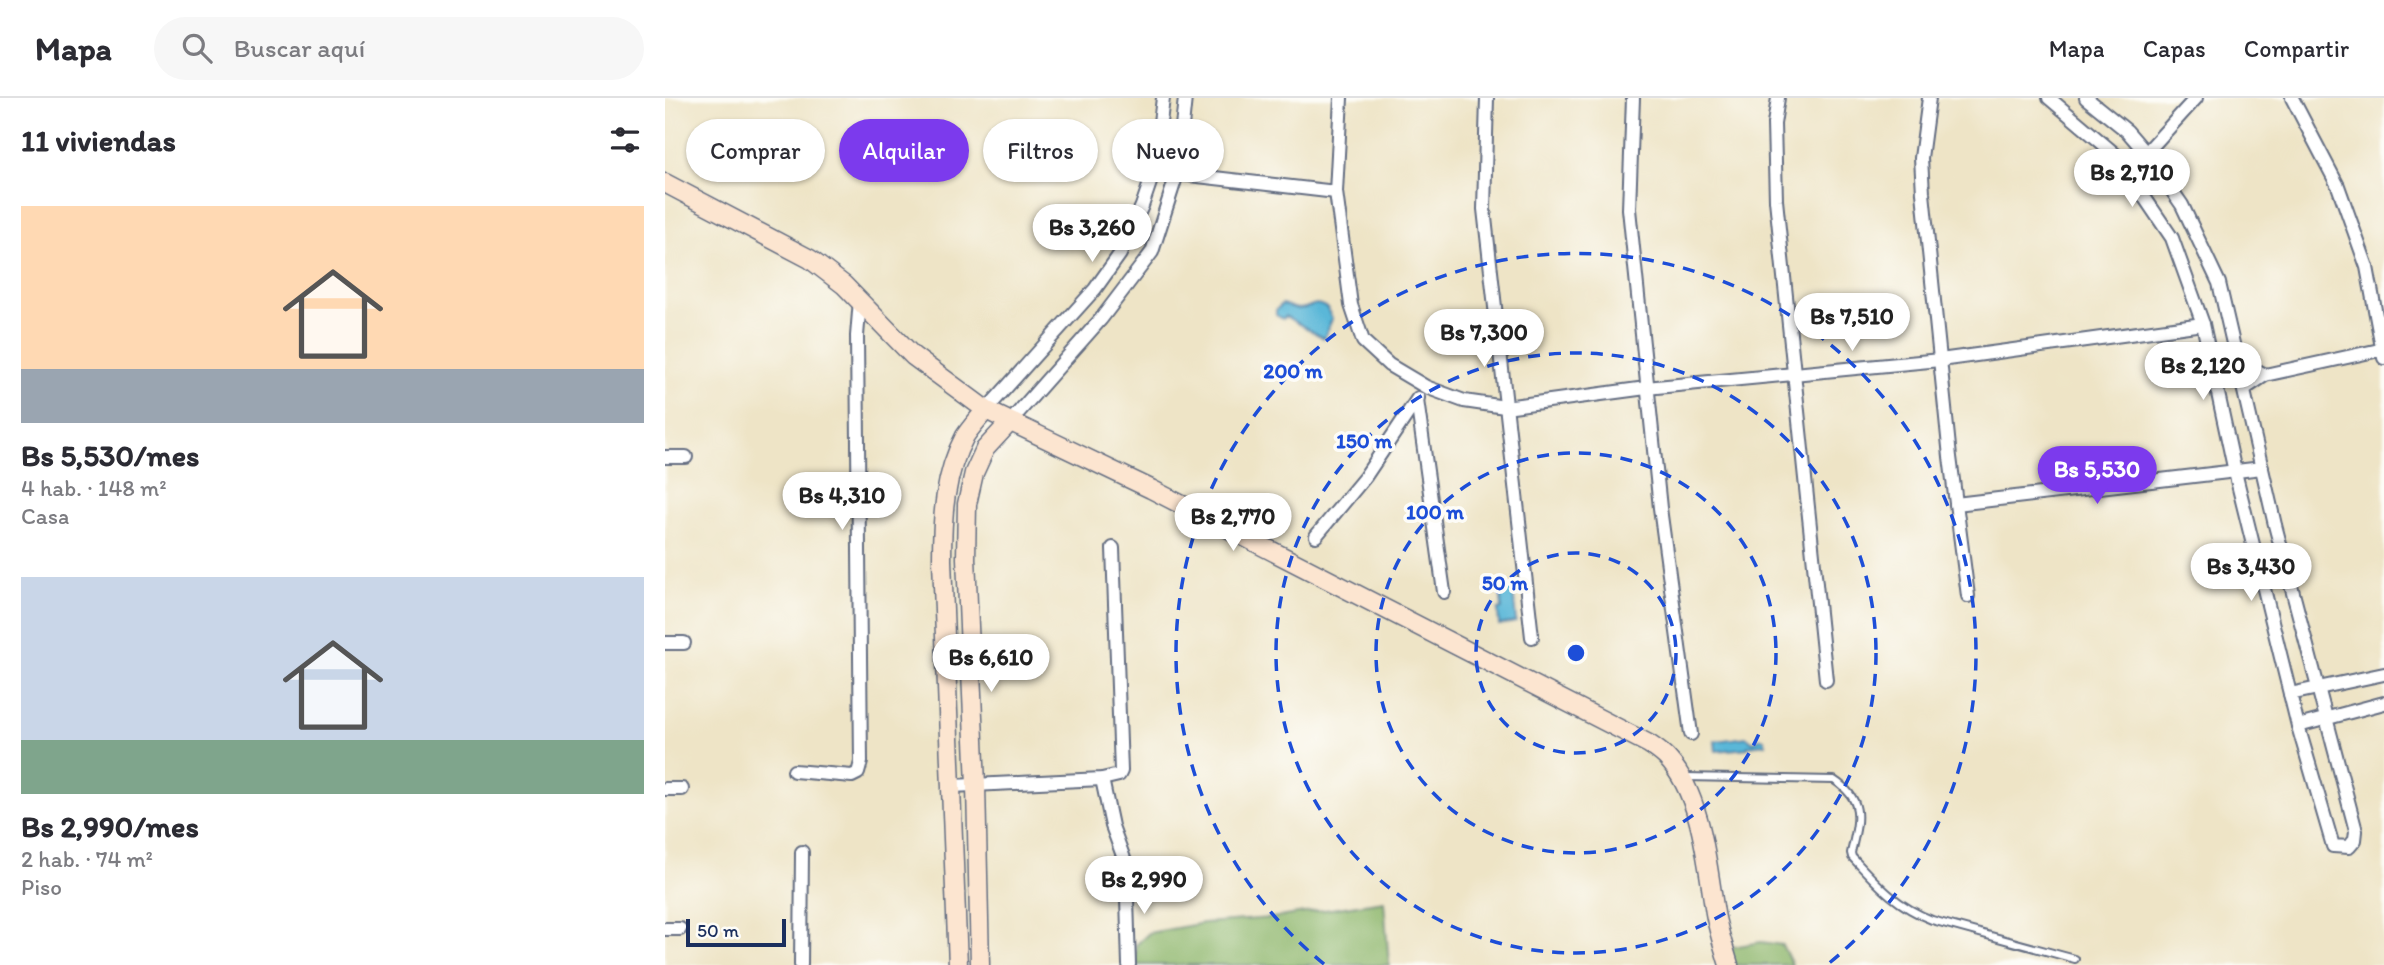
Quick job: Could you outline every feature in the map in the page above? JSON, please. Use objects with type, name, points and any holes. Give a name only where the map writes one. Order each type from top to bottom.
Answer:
[{"type":"street","points":[[1160,119],[1163,98]]},
{"type":"street","points":[[1183,119],[1185,98]]},
{"type":"street","points":[[1341,98],[1336,192],[1351,305],[1363,341],[1389,365],[1426,387],[1464,401],[1505,407],[1646,388],[1940,360],[2203,324]]},
{"type":"street","points":[[1487,98],[1484,209],[1532,637]]},
{"type":"street","points":[[1633,98],[1629,209],[1646,388],[1691,734]]},
{"type":"street","points":[[1778,98],[1774,124],[1776,200],[1826,680]]},
{"type":"street","points":[[1929,98],[1921,158],[1923,193],[1956,505],[1969,596]]},
{"type":"street","points":[[2049,98],[2115,154],[2172,238],[2203,324],[2235,472],[2298,726],[2333,846],[2349,847],[2355,840],[2356,831],[2275,525],[2219,283],[2182,205],[2145,153],[2127,131],[2086,98]]},
{"type":"street","points":[[2145,153],[2196,98]]},
{"type":"street","points":[[2244,389],[2265,375],[2383,352],[2363,255],[2338,186],[2292,98]]},
{"type":"street","points":[[1224,179],[1336,192]]},
{"type":"street","points":[[958,965],[942,506],[953,464],[966,435],[1095,289],[1121,254],[1150,182]]},
{"type":"street","points":[[981,965],[966,558],[967,504],[974,473],[985,449],[1067,359],[1152,252],[1174,182]]},
{"type":"street","points":[[665,183],[810,259],[860,300],[913,356],[986,410],[1151,489],[1649,744],[1666,757],[1681,777],[1698,818],[1728,965]]},
{"type":"street","points":[[793,771],[852,776],[858,773],[862,762],[857,336],[860,300]]},
{"type":"street","points":[[1070,316],[1088,334]]},
{"type":"street","points":[[1049,341],[1067,359]]},
{"type":"street","points":[[2238,360],[2265,375]]},
{"type":"street","points":[[1316,536],[1365,477],[1426,387]]},
{"type":"street","points":[[1417,400],[1444,592]]},
{"type":"street","points":[[665,457],[686,457]]},
{"type":"street","points":[[1956,505],[2262,468]]},
{"type":"street","points":[[952,786],[1116,778],[1121,771],[1113,548]]},
{"type":"street","points":[[942,560],[966,558]]},
{"type":"street","points":[[665,643],[684,643]]},
{"type":"street","points":[[2290,694],[2384,674]]},
{"type":"street","points":[[2298,726],[2384,703]]},
{"type":"street","points":[[1103,779],[1112,826],[1126,864],[1129,965]]},
{"type":"street","points":[[665,789],[681,789]]},
{"type":"street","points":[[801,965],[802,852]]},
{"type":"street","points":[[955,883],[979,883]]},
{"type":"street","points":[[665,929],[680,929]]},
{"type":"lane","points":[[1681,777],[1834,780],[1845,788],[1857,807],[1852,857],[1888,896],[1910,911],[1932,920],[2075,959]]},
{"type":"green space","points":[[1384,901],[1389,965],[1136,965],[1136,945],[1149,933],[1204,923],[1272,918]]},
{"type":"green space","points":[[1761,942],[1782,945],[1792,965],[1730,965],[1732,947]]},
{"type":"water","points":[[1282,304],[1297,309],[1315,304],[1327,308],[1332,319],[1324,338],[1285,316],[1283,319],[1276,315],[1276,310]]},
{"type":"water","points":[[1513,587],[1516,622],[1499,625],[1498,610],[1502,609],[1500,588]]},
{"type":"water","points":[[1747,737],[1753,742],[1762,738],[1766,744],[1716,751],[1715,741]]}]
